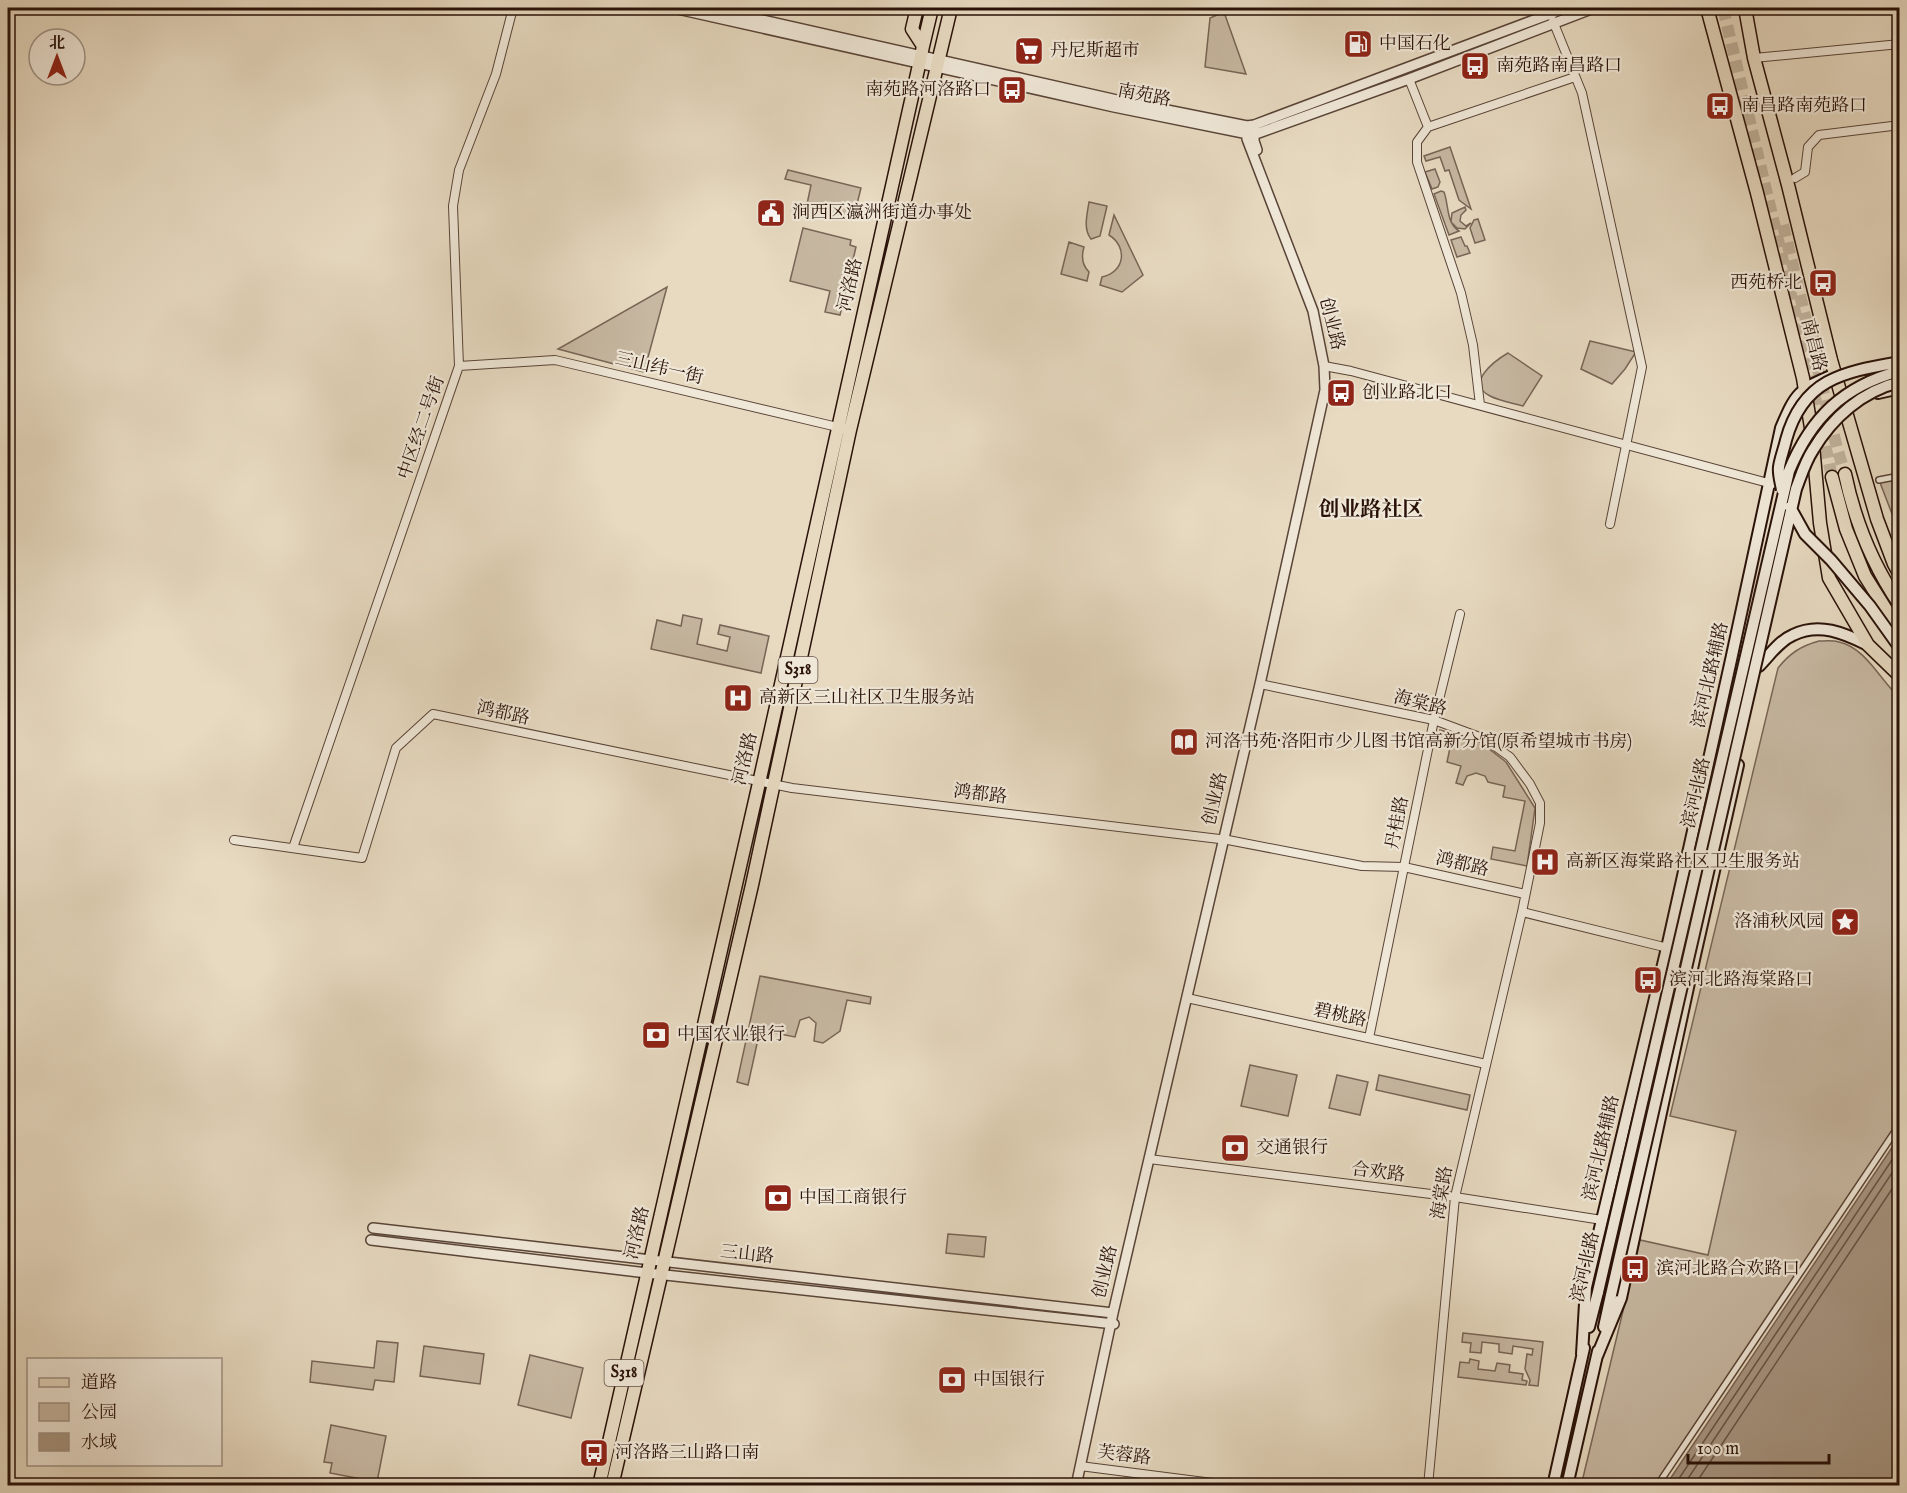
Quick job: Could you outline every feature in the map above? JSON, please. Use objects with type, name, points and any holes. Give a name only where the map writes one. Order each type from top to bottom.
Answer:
[{"type":"main road","points":[[917,8],[912,29],[921,55]]},
{"type":"main road","name":"河洛路","points":[[599,1485],[932,8]]},
{"type":"main road","name":"河洛路","points":[[612,1485],[752,885],[850,430],[951,8]]},
{"type":"main road","name":"南昌路","points":[[1707,8],[1805,389],[1812,434],[1820,523],[1829,578],[1868,645],[1899,676]]},
{"type":"main road","name":"南昌路","points":[[1745,8],[1754,58],[1831,360],[1877,519],[1899,575]]},
{"type":"main road","points":[[1899,361],[1851,371],[1829,380],[1815,391],[1803,402],[1791,423],[1779,468],[1783,495],[1806,534],[1870,606],[1899,648]]},
{"type":"main road","name":"滨河北路辅路","points":[[1582,1354],[1586,1287],[1667,948],[1781,428],[1791,404],[1798,393],[1805,389],[1844,370],[1899,361]]},
{"type":"main road","name":"滨河北路","points":[[1553,1485],[1789,471],[1798,450],[1815,423],[1836,401],[1881,376],[1899,371]]},
{"type":"main road","name":"滨河北路","points":[[1567,1485],[1796,489],[1812,451],[1834,421],[1867,394],[1899,382]]},
{"type":"main road","points":[[1597,1356],[1621,1298],[1719,856],[1759,666],[1789,488],[1798,460],[1812,434],[1844,404],[1899,388]]},
{"type":"main road","points":[[1845,474],[1851,505],[1865,542],[1899,605]]},
{"type":"main road","points":[[1832,477],[1846,529],[1865,576],[1899,632]]},
{"type":"main road","points":[[1759,666],[1793,634],[1817,628],[1834,630],[1868,645]]},
{"type":"street","name":"中区经二号街","points":[[293,848],[459,366],[453,206],[459,170],[496,74],[513,8]]},
{"type":"street","name":"南苑路","points":[[673,8],[921,55]]},
{"type":"street","name":"南苑路","points":[[709,8],[921,55],[936,63],[1114,107],[1250,130]]},
{"type":"street","points":[[1250,130],[1566,8]]},
{"type":"street","points":[[1250,130],[1409,79],[1594,8]]},
{"type":"street","points":[[1554,22],[1583,99],[1642,367],[1610,524]]},
{"type":"street","points":[[1754,58],[1899,44]]},
{"type":"street","points":[[1480,405],[1473,345],[1461,293],[1417,162],[1418,142],[1428,127],[1575,77]]},
{"type":"street","points":[[1409,79],[1428,127]]},
{"type":"street","points":[[1795,178],[1805,172],[1808,147],[1819,135],[1899,125]]},
{"type":"street","name":"创业路","points":[[1081,1485],[1115,1313],[1330,392],[1327,366],[1313,311],[1246,139],[1250,130]]},
{"type":"street","name":"三山纬一街","points":[[459,366],[555,360],[850,430]]},
{"type":"street","points":[[1327,366],[1789,488]]},
{"type":"street","points":[[1879,480],[1899,476]]},
{"type":"street","name":"丹桂路","points":[[1369,1038],[1434,720],[1460,614]]},
{"type":"street","name":"海棠路","points":[[1262,684],[1434,720],[1485,739],[1510,757],[1530,784],[1540,803],[1540,824],[1522,912],[1455,1197],[1428,1485]]},
{"type":"street","name":"鸿都路","points":[[293,848],[362,858],[396,748],[433,714],[759,783],[1226,840],[1362,866],[1404,867],[1525,894]]},
{"type":"street","points":[[234,840],[293,848]]},
{"type":"street","points":[[1522,912],[1695,956]]},
{"type":"street","name":"碧桃路","points":[[1189,999],[1486,1064]]},
{"type":"street","points":[[1657,1485],[1899,1124]]},
{"type":"street","name":"合欢路","points":[[1151,1160],[1455,1197],[1602,1220]]},
{"type":"street","name":"三山路","points":[[373,1228],[648,1267],[1113,1324]]},
{"type":"street","name":"三山路","points":[[371,1240],[648,1267]]},
{"type":"street","name":"三山路","points":[[664,1269],[1115,1313]]},
{"type":"street","name":"创业路","points":[[1076,1485],[1083,1466]]},
{"type":"street","name":"芙蓉路","points":[[1083,1466],[1236,1485]]},
{"type":"green space","points":[[1224,12],[1246,74],[1205,67],[1210,18]]},
{"type":"green space","points":[[1450,147],[1471,209],[1459,200],[1449,170],[1445,171],[1440,157],[1426,161],[1424,156]]},
{"type":"green space","points":[[1435,169],[1440,182],[1438,187],[1432,189],[1425,172]]},
{"type":"green space","points":[[788,170],[861,188],[853,220],[806,209],[811,185],[785,179]]},
{"type":"green space","points":[[1441,191],[1446,197],[1452,223],[1459,231],[1449,235],[1434,194]]},
{"type":"green space","points":[[1089,202],[1107,206],[1100,236],[1091,239],[1086,226]]},
{"type":"green space","points":[[1465,207],[1466,210],[1461,215],[1460,221],[1466,226],[1471,223],[1465,229],[1457,228],[1451,222],[1452,213]]},
{"type":"green space","points":[[1114,215],[1143,275],[1122,292],[1100,285],[1102,277],[1115,270],[1121,259],[1119,246],[1109,235]]},
{"type":"green space","points":[[1478,219],[1485,240],[1475,243],[1470,228],[1474,220]]},
{"type":"green space","points":[[803,228],[851,240],[850,245],[856,247],[840,315],[825,312],[830,291],[790,281]]},
{"type":"green space","points":[[1461,237],[1470,253],[1457,257],[1451,240]]},
{"type":"green space","points":[[1069,242],[1084,247],[1083,261],[1089,272],[1087,281],[1061,274]]},
{"type":"green space","points":[[667,287],[644,372],[558,349]]},
{"type":"green space","points":[[1590,341],[1636,352],[1612,384],[1581,369]]},
{"type":"green space","points":[[1508,353],[1542,376],[1523,406],[1490,396],[1483,391],[1480,385],[1481,379],[1490,366]]},
{"type":"green space","points":[[1899,476],[1899,532],[1879,480]]},
{"type":"green space","points":[[683,615],[702,619],[697,644],[727,651],[730,637],[718,634],[720,625],[769,636],[761,673],[651,649],[657,620],[681,626]]},
{"type":"green space","points":[[1819,641],[1837,641],[1849,645],[1872,665],[1899,697],[1899,1124],[1657,1485],[1581,1486],[1640,1240],[1708,1255],[1736,1131],[1670,1116],[1778,668],[1796,651]]},
{"type":"green space","points":[[1440,730],[1480,742],[1506,762],[1535,808],[1527,866],[1491,859],[1493,847],[1515,851],[1525,801],[1503,797],[1505,786],[1488,782],[1485,776],[1476,773],[1467,776],[1463,785],[1456,783],[1461,766],[1447,762],[1450,748],[1437,746]]},
{"type":"green space","points":[[760,976],[871,997],[870,1004],[847,1000],[840,1031],[823,1043],[814,1041],[816,1023],[809,1017],[800,1020],[795,1037],[760,1030],[748,1085],[737,1082]]},
{"type":"green space","points":[[1250,1065],[1297,1075],[1288,1116],[1241,1106]]},
{"type":"green space","points":[[1337,1075],[1368,1082],[1360,1115],[1329,1108]]},
{"type":"green space","points":[[1379,1075],[1470,1095],[1467,1110],[1376,1090]]},
{"type":"green space","points":[[948,1234],[986,1237],[984,1257],[946,1253]]},
{"type":"green space","points":[[1463,1333],[1543,1342],[1538,1386],[1529,1385],[1530,1380],[1525,1369],[1527,1354],[1532,1355],[1533,1349],[1513,1346],[1512,1354],[1499,1352],[1499,1344],[1482,1342],[1481,1353],[1470,1352],[1471,1343],[1462,1342]]},
{"type":"green space","points":[[377,1341],[398,1343],[394,1382],[375,1380],[373,1390],[310,1382],[312,1361],[374,1368]]},
{"type":"green space","points":[[424,1346],[484,1354],[480,1384],[420,1376]]},
{"type":"green space","points":[[530,1355],[583,1368],[571,1418],[518,1405]]},
{"type":"green space","points":[[1470,1359],[1479,1361],[1478,1369],[1495,1371],[1497,1363],[1510,1365],[1509,1372],[1523,1374],[1522,1380],[1527,1381],[1526,1385],[1458,1377],[1460,1362],[1469,1363]]},
{"type":"green space","points":[[331,1425],[386,1436],[377,1482],[330,1473],[332,1463],[324,1462]]},
{"type":"water","points":[[1899,1137],[1899,1485],[1666,1485]]},
{"type":"tunnel","points":[[1723,8],[1832,477]]},
{"type":"tunnel","points":[[1783,225],[1845,474]]},
{"type":"place","name":"中国石化","points":[[1358,44]]},
{"type":"place","name":"丹尼斯超市","points":[[1029,51]]},
{"type":"place","name":"南苑路南昌路口","points":[[1475,66]]},
{"type":"place","name":"南苑路河洛路口","points":[[1012,90]]},
{"type":"place","name":"南昌路南苑路口","points":[[1720,106]]},
{"type":"place","name":"涧西区瀛洲街道办事处","points":[[771,213]]},
{"type":"place","name":"西苑桥北","points":[[1823,283]]},
{"type":"place","name":"创业路北口","points":[[1341,393]]},
{"type":"place","name":"高新区三山社区卫生服务站","points":[[738,698]]},
{"type":"place","name":"河洛书苑·洛阳市少儿图书馆高新分馆(原希望城市书房)","points":[[1184,742]]},
{"type":"place","name":"高新区海棠路社区卫生服务站","points":[[1545,862]]},
{"type":"place","name":"洛浦秋风园","points":[[1845,922]]},
{"type":"place","name":"滨河北路海棠路口","points":[[1648,980]]},
{"type":"place","name":"中国农业银行","points":[[656,1035]]},
{"type":"place","name":"交通银行","points":[[1235,1148]]},
{"type":"place","name":"中国工商银行","points":[[778,1198]]},
{"type":"place","name":"滨河北路合欢路口","points":[[1635,1269]]},
{"type":"place","name":"中国银行","points":[[952,1380]]},
{"type":"place","name":"河洛路三山路口南","points":[[594,1453]]},
{"type":"district","name":"创业路社区","points":[[1371,510]]}]
